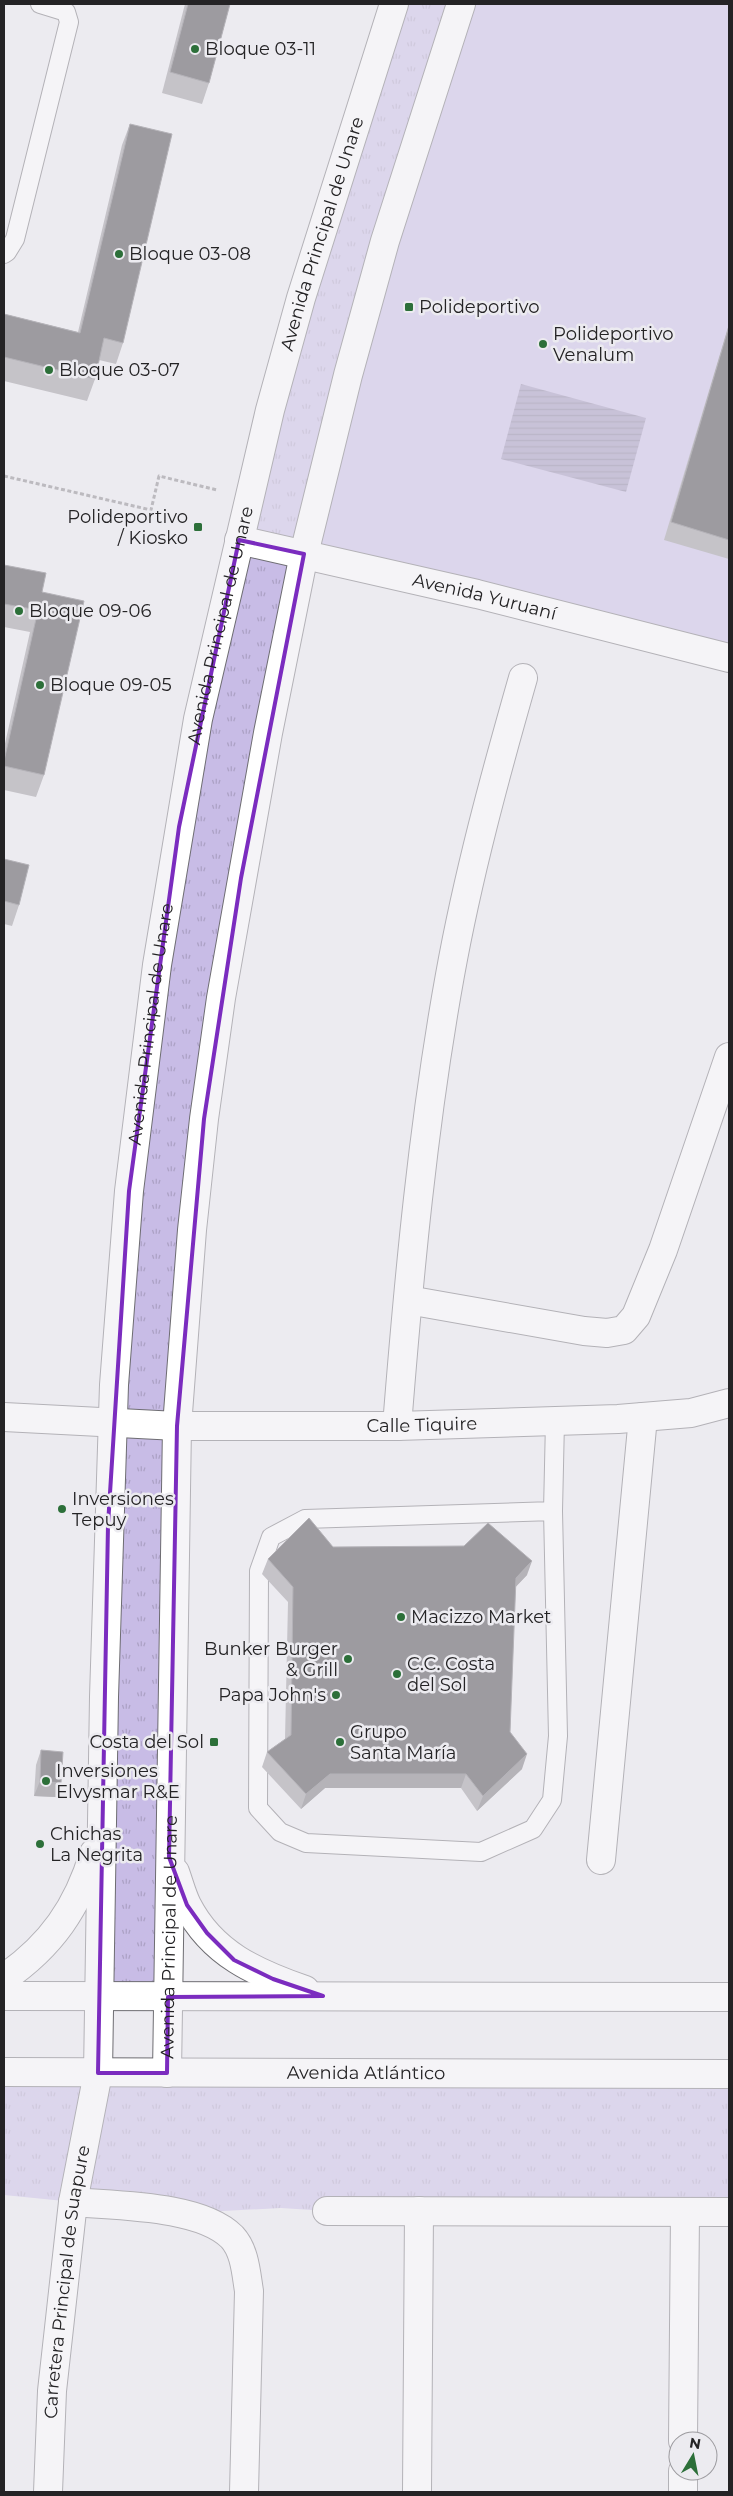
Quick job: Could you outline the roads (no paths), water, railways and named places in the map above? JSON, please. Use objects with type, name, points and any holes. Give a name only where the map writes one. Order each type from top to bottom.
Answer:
[{"type":"street","name":"Avenida Principal de Unare","points":[[98,2073],[107,1544],[112,1423],[118,1319],[129,1191],[157,965],[198,719],[249,497],[301,298],[350,134],[394,4]]},
{"type":"street","name":"Avenida Principal de Unare","points":[[167,2073],[177,1426],[192,1230],[204,1119],[220,1007],[268,732],[304,554],[348,375],[385,241],[460,4]]},
{"type":"street","name":"Avenida Yuruaní","points":[[239,540],[477,594],[729,658]]},
{"type":"street","points":[[397,1426],[408,1300],[428,1122],[450,975],[491,792],[523,678]]},
{"type":"street","points":[[408,1300],[584,1331],[606,1333],[624,1330],[636,1316],[663,1250],[729,1056]]},
{"type":"street","name":"Calle Tiquire","points":[[4,1417],[177,1426],[397,1426],[643,1417],[691,1412],[729,1403]]},
{"type":"street","points":[[601,1860],[643,1417]]},
{"type":"street","points":[[4,1978],[28,1961],[50,1938],[72,1908],[88,1873],[102,1828]]},
{"type":"street","points":[[170,1857],[187,1905],[207,1933],[234,1960],[273,1979],[323,1996]]},
{"type":"street","points":[[4,1996],[729,1997]]},
{"type":"street","name":"Avenida Atlántico","points":[[4,2072],[729,2074]]},
{"type":"street","name":"Carretera Principal de Suapure","points":[[48,2492],[52,2391],[73,2202],[98,2073]]},
{"type":"street","points":[[73,2202],[184,2213],[214,2224],[233,2238],[244,2260],[248,2291],[244,2492]]},
{"type":"street","points":[[327,2211],[729,2212]]},
{"type":"street","points":[[417,2492],[419,2211]]},
{"type":"street","points":[[683,2431],[685,2212]]},
{"type":"lane","points":[[4,254],[15,239],[69,22],[66,12],[40,4]]},
{"type":"lane","points":[[553,1511],[305,1519],[271,1537],[259,1571],[258,1808],[280,1832],[306,1843],[482,1852],[533,1829],[552,1800],[558,1736],[553,1511],[555,1421]]},
{"type":"place","name":"Bloque 03-11","points":[[195,49]]},
{"type":"place","name":"Bloque 03-08","points":[[119,254]]},
{"type":"place","name":"Polideportivo","points":[[409,307]]},
{"type":"place","name":"Polideportivo Venalum","points":[[543,344]]},
{"type":"place","name":"Bloque 03-07","points":[[49,370]]},
{"type":"place","name":"Polideportivo / Kiosko","points":[[198,527]]},
{"type":"place","name":"Bloque 09-06","points":[[19,611]]},
{"type":"place","name":"Bloque 09-05","points":[[40,685]]},
{"type":"place","name":"Inversiones Tepuy","points":[[62,1509]]},
{"type":"place","name":"Macizzo Market","points":[[401,1617]]},
{"type":"place","name":"Bunker Burger & Grill","points":[[348,1659]]},
{"type":"place","name":"C.C. Costa del Sol","points":[[397,1674]]},
{"type":"place","name":"Papa John's","points":[[336,1695]]},
{"type":"place","name":"Costa del Sol","points":[[214,1742]]},
{"type":"place","name":"Grupo Santa María","points":[[340,1742]]},
{"type":"place","name":"Inversiones Elvysmar R&E","points":[[46,1781]]},
{"type":"place","name":"Chichas La Negrita","points":[[40,1844]]}]
